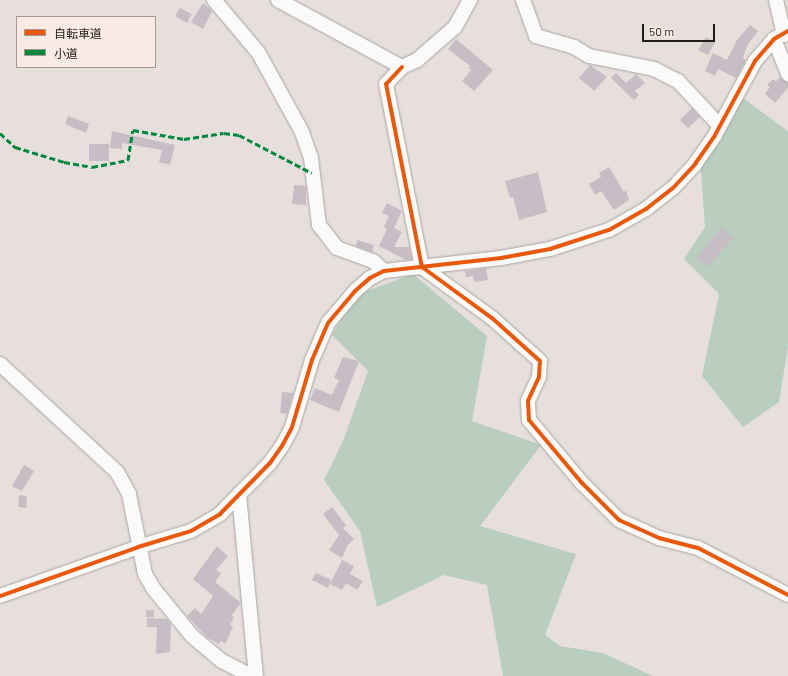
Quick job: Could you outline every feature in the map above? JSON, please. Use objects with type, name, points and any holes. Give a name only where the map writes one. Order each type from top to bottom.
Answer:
[{"type":"street","points":[[214,0],[258,52],[302,132],[311,158],[319,225],[337,248],[373,261],[384,271]]},
{"type":"street","points":[[278,0],[402,66]]},
{"type":"street","points":[[470,0],[455,27],[417,60],[402,66],[386,84],[422,267],[492,318],[540,361],[539,377],[528,401],[529,420],[581,482],[619,520],[659,538],[698,548],[788,595]]},
{"type":"street","points":[[523,0],[536,36],[574,48],[589,56],[654,69],[678,81],[719,125]]},
{"type":"street","points":[[776,0],[788,74]]},
{"type":"street","points":[[0,596],[138,547],[191,531],[220,514],[270,463],[292,427],[312,360],[328,323],[355,291],[370,278],[384,271],[501,258],[550,250],[609,230],[646,209],[673,188],[698,160],[715,135],[719,125],[755,61],[782,35]]},
{"type":"street","points":[[0,364],[116,472],[129,494],[138,547],[145,574],[153,588],[192,636],[222,661],[251,676]]},
{"type":"street","points":[[239,494],[256,676]]},
{"type":"green space","points":[[743,98],[788,131],[788,347],[779,402],[743,427],[702,376],[719,294],[684,259],[705,227],[700,157]]},
{"type":"green space","points":[[413,274],[487,336],[472,421],[541,445],[480,526],[576,554],[545,635],[560,646],[603,653],[653,676],[503,676],[487,585],[444,575],[377,607],[360,531],[324,480],[343,441],[368,371],[332,335],[356,295]]},
{"type":"building","points":[[203,3],[212,11],[203,29],[191,22]]},
{"type":"building","points":[[180,8],[192,14],[187,23],[175,16]]},
{"type":"building","points":[[750,25],[758,31],[747,46],[743,58],[746,60],[736,78],[718,69],[715,76],[705,71],[713,53],[727,60],[737,40]]},
{"type":"building","points":[[706,37],[715,42],[708,55],[698,50]]},
{"type":"building","points":[[456,39],[493,70],[474,91],[462,81],[471,70],[469,68],[470,66],[448,49]]},
{"type":"building","points":[[590,65],[607,77],[594,91],[579,78]]},
{"type":"building","points":[[616,73],[626,83],[636,74],[645,83],[635,91],[639,95],[634,100],[611,78]]},
{"type":"building","points":[[780,77],[788,83],[788,88],[775,103],[765,94],[770,87],[767,85],[773,79],[776,81]]},
{"type":"building","points":[[692,108],[700,117],[688,128],[680,120]]},
{"type":"building","points":[[68,116],[89,124],[86,133],[65,124]]},
{"type":"building","points":[[112,131],[175,145],[170,165],[159,162],[162,150],[122,143],[122,149],[110,148]]},
{"type":"building","points":[[89,144],[109,144],[109,161],[89,161]]},
{"type":"building","points":[[609,167],[624,192],[626,190],[629,200],[614,210],[601,191],[595,195],[589,184],[601,177],[599,173]]},
{"type":"building","points":[[538,172],[547,212],[519,220],[513,197],[510,198],[505,181]]},
{"type":"building","points":[[294,185],[306,186],[306,205],[292,204]]},
{"type":"building","points":[[387,203],[402,211],[394,228],[402,232],[394,247],[409,247],[412,259],[406,260],[379,246],[387,229],[384,227],[389,216],[382,213]]},
{"type":"building","points":[[722,227],[733,238],[707,267],[696,258]]},
{"type":"building","points":[[357,240],[374,245],[372,252],[356,246]]},
{"type":"building","points":[[486,268],[488,280],[474,282],[473,276],[466,277],[465,271]]},
{"type":"building","points":[[343,357],[359,361],[339,412],[310,400],[315,388],[332,395],[339,380],[334,378]]},
{"type":"building","points":[[282,392],[293,393],[287,414],[280,413]]},
{"type":"building","points":[[24,465],[34,471],[22,491],[12,486]]},
{"type":"building","points":[[19,495],[27,496],[26,508],[18,507]]},
{"type":"building","points":[[332,507],[346,525],[343,528],[354,539],[348,545],[342,558],[329,550],[339,535],[323,514]]},
{"type":"building","points":[[217,546],[228,556],[216,570],[221,573],[215,582],[241,603],[231,616],[234,617],[230,625],[233,627],[225,644],[221,641],[219,644],[208,638],[187,616],[195,608],[201,614],[213,596],[193,579]]},
{"type":"building","points":[[342,560],[354,566],[350,574],[363,581],[357,590],[346,583],[342,590],[330,584]]},
{"type":"building","points":[[316,573],[331,580],[328,588],[312,580]]},
{"type":"building","points":[[146,610],[154,610],[154,617],[146,617]]},
{"type":"building","points":[[147,618],[167,619],[171,624],[170,652],[156,654],[157,627],[147,627]]},
{"type":"marked path","points":[[0,133],[15,147],[64,162],[92,167],[128,160],[133,130],[184,139],[224,133],[239,135],[312,173]]},
{"type":"cycle path","points":[[0,596],[138,547],[191,531],[220,514],[270,463],[282,446],[292,427],[312,360],[328,323],[355,291],[370,278],[384,271],[501,258],[550,249],[609,230],[646,209],[673,188],[695,164],[715,135],[755,61],[774,39],[788,31]]},
{"type":"cycle path","points":[[402,67],[386,84],[422,267],[492,318],[540,361],[539,377],[528,401],[529,420],[581,482],[619,520],[659,538],[698,548],[788,595]]}]
